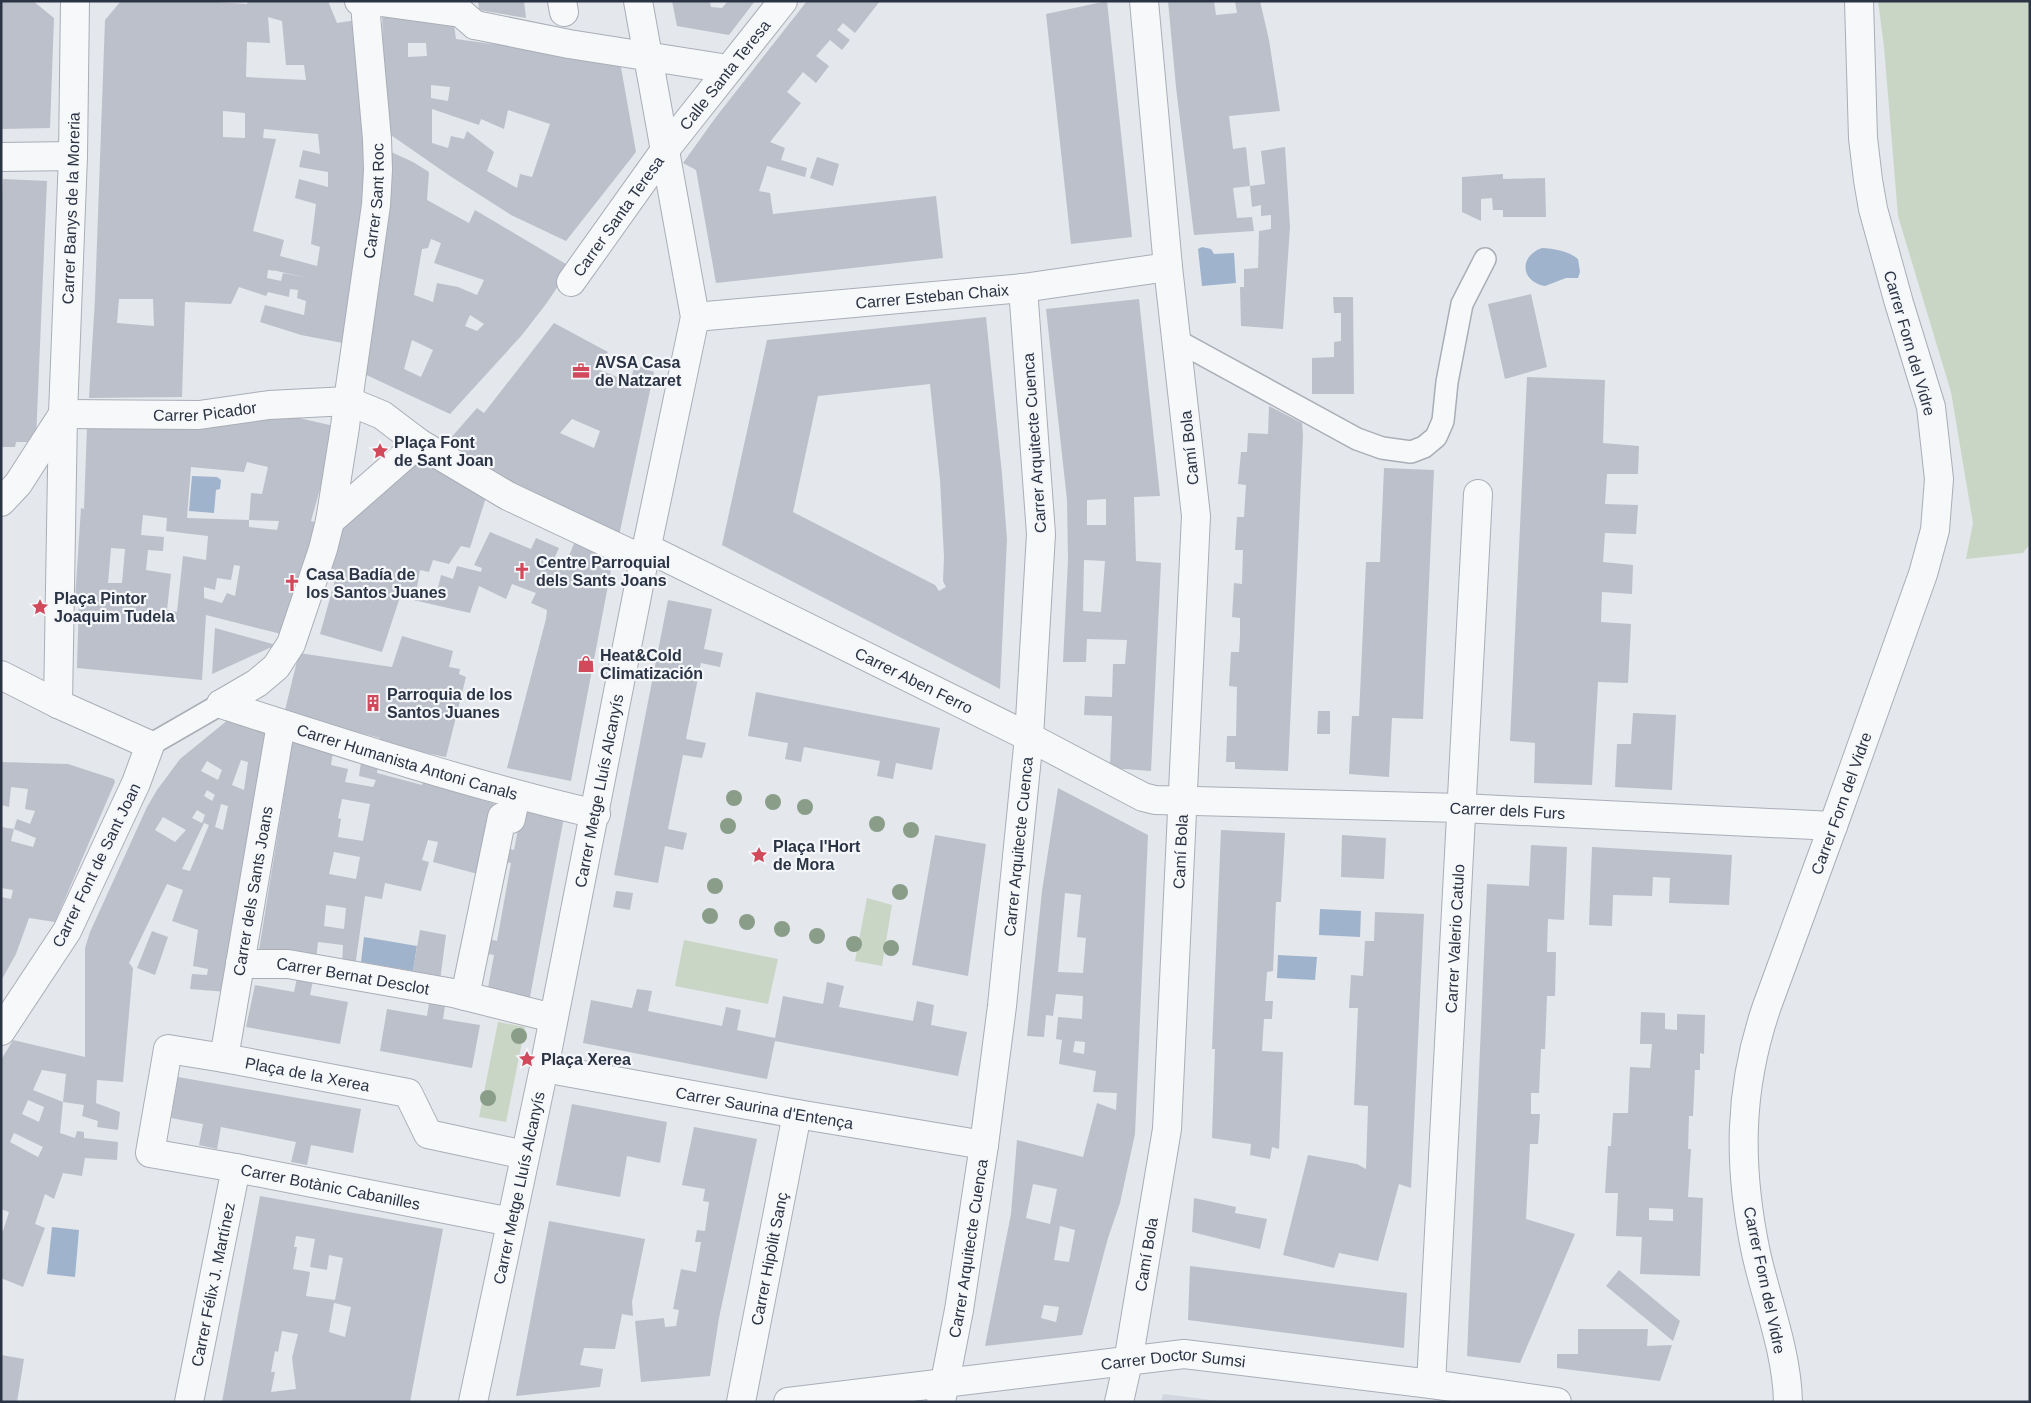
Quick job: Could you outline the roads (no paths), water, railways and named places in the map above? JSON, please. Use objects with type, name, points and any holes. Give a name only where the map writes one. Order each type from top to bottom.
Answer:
[{"type":"street","name":"Carrer Banys de la Moreria","points":[[63,414],[74,156],[75,1]]},
{"type":"street","name":"Carrer Metge Lluís Alcanyís","points":[[473,1402],[596,814],[646,554],[695,317],[638,1]]},
{"type":"street","name":"Calle Santa Teresa","points":[[665,150],[783,1]]},
{"type":"street","name":"Camí Bola","points":[[1119,1402],[1128,1362],[1166,1128],[1196,516],[1168,267],[1144,1]]},
{"type":"street","name":"Carrer Forn del Vidre","points":[[1788,1402],[1783,1362],[1756,1253],[1749,1215],[1745,1173],[1745,1093],[1757,1034],[1923,574],[1935,530],[1938,488],[1931,407],[1873,210],[1862,138],[1859,1]]},
{"type":"street","points":[[362,3],[381,2],[461,13],[475,25],[569,44],[728,69]]},
{"type":"street","name":"Carrer Sant Roc","points":[[348,401],[372,237],[377,179],[377,139],[362,3]]},
{"type":"street","name":"Carrer Santa Teresa","points":[[571,282],[665,150]]},
{"type":"street","points":[[1,157],[74,156]]},
{"type":"street","name":"Carrer Esteban Chaix","points":[[695,317],[1023,288],[1168,267]]},
{"type":"street","name":"Carrer Arquitecte Cuenca","points":[[943,1392],[959,1310],[984,1145],[1002,1006],[1030,737],[1041,534],[1023,288]]},
{"type":"street","points":[[221,704],[257,683],[276,667],[291,644],[323,549],[330,521],[348,401],[382,415],[419,443],[330,521]]},
{"type":"street","name":"Carrer Picador","points":[[63,414],[199,415],[269,405],[348,401]]},
{"type":"street","points":[[1,502],[18,484],[63,414]]},
{"type":"street","points":[[58,704],[63,414]]},
{"type":"street","name":"Carrer Aben Ferro","points":[[419,443],[508,496],[646,554],[1030,737],[1143,796],[1156,800],[1182,801]]},
{"type":"street","name":"Carrer Valerio Catulo","points":[[1431,1384],[1478,494]]},
{"type":"street","points":[[1,674],[58,704],[150,745]]},
{"type":"street","name":"Carrer Humanista Antoni Canals","points":[[221,704],[407,764],[516,795],[596,814]]},
{"type":"street","name":"Carrer dels Sants Joans","points":[[224,1058],[281,724]]},
{"type":"street","name":"Carrer Font de Sant Joan","points":[[1,1031],[67,931],[136,783],[150,745]]},
{"type":"street","points":[[465,996],[502,817],[511,819],[516,795]]},
{"type":"street","name":"Carrer dels Furs","points":[[1182,801],[1461,808],[1833,826]]},
{"type":"street","name":"Carrer Bernat Desclot","points":[[240,964],[288,964],[465,996],[553,1018]]},
{"type":"street","name":"Plaça de la Xerea","points":[[150,1153],[168,1049],[408,1093],[428,1134],[525,1156]]},
{"type":"street","name":"Carrer Saurina d'Entença","points":[[544,1068],[797,1114],[984,1145]]},
{"type":"street","name":"Carrer Hipòlit Sanç","points":[[741,1402],[797,1114]]},
{"type":"street","name":"Carrer Botànic Cabanilles","points":[[150,1153],[511,1222]]},
{"type":"street","name":"Carrer Félix J. Martínez","points":[[189,1402],[236,1168]]},
{"type":"street","name":"Carrer Doctor Sumsi","points":[[788,1402],[943,1392],[1184,1354],[1431,1384],[1557,1402]]},
{"type":"lane","points":[[1176,340],[1357,439],[1382,448],[1411,452],[1424,447],[1436,437],[1443,421],[1447,382],[1462,304],[1485,259]]},
{"type":"lane","points":[[150,745],[221,704]]},
{"type":"water","points":[[1202,247],[1211,249],[1214,254],[1234,253],[1236,283],[1202,286],[1198,249]]},
{"type":"water","points":[[1542,248],[1562,251],[1578,259],[1580,272],[1578,278],[1566,278],[1545,286],[1531,279],[1527,274],[1526,262],[1534,252]]},
{"type":"water","points":[[192,476],[217,477],[221,480],[220,489],[216,490],[214,513],[189,511]]},
{"type":"water","points":[[1320,909],[1361,911],[1360,937],[1319,935]]},
{"type":"water","points":[[364,937],[417,946],[413,971],[361,962]]},
{"type":"water","points":[[1278,955],[1317,957],[1315,980],[1277,978]]},
{"type":"water","points":[[52,1227],[79,1230],[75,1277],[47,1274]]},
{"type":"place","name":"AVSA Casa de Natzaret","points":[[581,371]]},
{"type":"place","name":"Plaça Font de Sant Joan","points":[[380,451]]},
{"type":"place","name":"Centre Parroquial dels Sants Joans","points":[[522,571]]},
{"type":"place","name":"Casa Badía de los Santos Juanes","points":[[292,583]]},
{"type":"place","name":"Plaça Pintor Joaquim Tudela","points":[[40,607]]},
{"type":"place","name":"Heat&Cold Climatización","points":[[586,664]]},
{"type":"place","name":"Parroquia de los Santos Juanes","points":[[373,703]]},
{"type":"place","name":"Plaça l'Hort de Mora","points":[[759,855]]},
{"type":"place","name":"Plaça Xerea","points":[[527,1059]]}]
